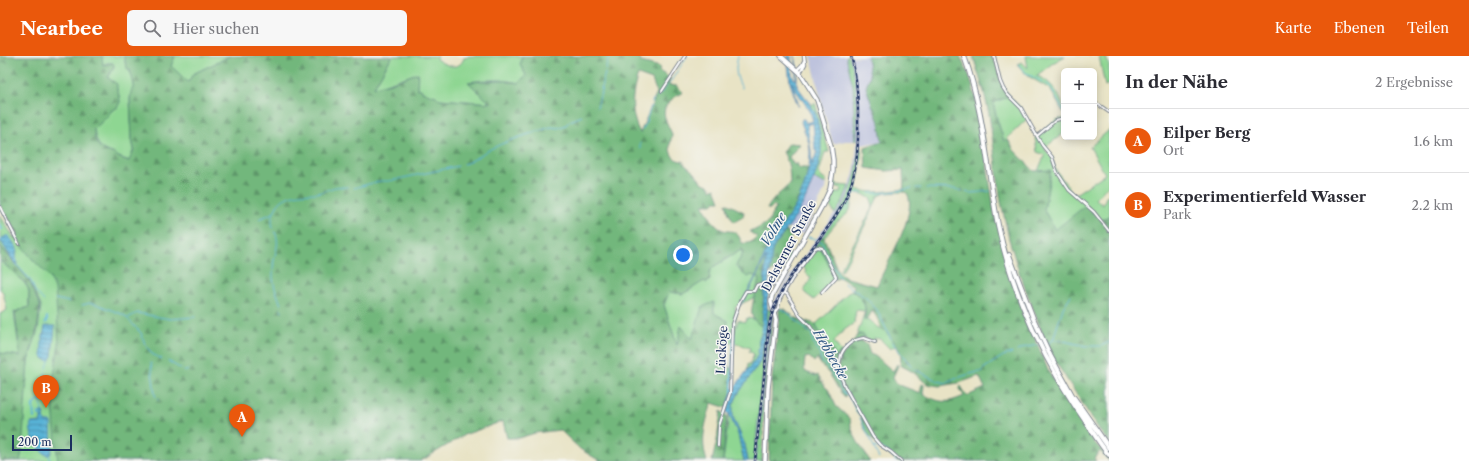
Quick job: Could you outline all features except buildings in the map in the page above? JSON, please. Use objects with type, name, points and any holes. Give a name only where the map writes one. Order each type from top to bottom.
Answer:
[{"type":"highway","points":[[965,56],[978,93],[999,225],[1011,272],[1021,294],[1031,326],[1047,359],[1070,400],[1099,438],[1109,455]]},
{"type":"highway","points":[[1099,438],[1109,448]]},
{"type":"main road","name":"Delsterner Straße","points":[[765,461],[768,388],[776,323],[771,298],[822,206],[830,189],[833,171],[832,152],[821,111],[812,91],[798,71],[781,56]]},
{"type":"street","points":[[662,91],[685,56]]},
{"type":"street","points":[[994,56],[1003,88],[1021,108],[1037,136],[1051,156],[1056,170],[1069,190],[1094,212],[1109,231]]},
{"type":"street","points":[[798,71],[804,64],[804,58]]},
{"type":"street","points":[[1097,104],[1109,112]]},
{"type":"street","points":[[1037,136],[1056,120],[1061,119]]},
{"type":"street","points":[[0,207],[19,244]]},
{"type":"street","points":[[774,312],[778,308],[780,299],[801,267],[815,248],[818,247],[822,248],[836,277],[822,292]]},
{"type":"street","name":"Lücköge","points":[[718,446],[719,426],[730,393],[732,324],[740,301],[747,291],[754,291],[758,284],[778,285]]},
{"type":"street","points":[[784,293],[788,294],[800,316],[837,367],[845,387],[873,437],[880,445],[901,461]]},
{"type":"street","points":[[837,367],[839,366],[842,353],[852,342],[864,338],[875,342]]},
{"type":"shaded area","points":[[811,56],[867,56],[870,76],[867,87],[879,122],[882,141],[861,145],[859,141],[845,141],[833,144],[822,105]]},
{"type":"shaded area","points":[[857,143],[859,143],[859,156],[855,177],[849,195],[841,211],[793,275],[781,294],[775,308],[773,304],[784,284],[842,203],[853,176]]},
{"type":"shaded area","points":[[813,178],[827,185],[803,235],[788,227],[795,218],[806,198]]},
{"type":"shaded area","points":[[771,310],[773,315],[756,461],[754,461],[767,330]]},
{"type":"green space","points":[[0,56],[102,56],[103,65],[113,63],[114,66],[108,78],[117,84],[120,102],[117,108],[112,110],[94,129],[94,134],[96,142],[100,148],[129,161],[134,149],[132,140],[130,99],[134,85],[130,70],[126,67],[124,56],[175,56],[171,66],[188,82],[193,74],[230,56],[392,56],[374,87],[391,83],[418,73],[417,89],[419,88],[423,92],[436,96],[439,99],[490,103],[468,82],[501,80],[519,83],[526,75],[520,65],[522,56],[639,56],[641,62],[660,67],[659,71],[670,78],[668,85],[677,86],[683,92],[670,101],[664,112],[665,119],[672,135],[670,150],[672,156],[677,160],[683,161],[685,165],[695,173],[701,182],[710,186],[711,190],[715,188],[720,201],[715,201],[714,204],[704,204],[704,208],[719,228],[726,231],[735,232],[742,243],[750,242],[757,237],[751,233],[751,230],[755,230],[769,222],[776,208],[774,205],[770,209],[767,209],[769,205],[790,184],[789,168],[783,152],[789,143],[800,144],[789,157],[794,165],[797,163],[799,168],[809,168],[804,186],[796,205],[775,239],[768,246],[766,256],[762,327],[755,321],[752,315],[752,305],[759,278],[752,275],[748,277],[742,273],[736,265],[743,254],[741,250],[713,267],[709,273],[710,280],[707,283],[704,281],[683,294],[669,292],[664,305],[677,345],[681,326],[692,339],[702,307],[714,302],[714,313],[728,321],[724,341],[727,344],[724,359],[734,373],[731,396],[727,408],[712,403],[704,432],[704,446],[707,461],[600,461],[580,449],[560,430],[535,433],[519,438],[507,438],[503,421],[464,435],[421,461],[58,461],[52,387],[59,344],[55,288],[49,276],[33,260],[15,237],[18,235],[11,227],[0,205]],"holes":[[[638,75],[652,80],[657,93],[640,133],[634,119],[633,112],[634,90]]]},
{"type":"green space","points":[[102,56],[124,56],[126,67],[134,80],[130,99],[132,140],[134,149],[130,161],[100,148],[95,136],[94,129],[120,102],[117,89],[107,77],[110,75],[114,66],[112,63],[106,63],[103,66]]},
{"type":"green space","points":[[175,56],[230,56],[193,74],[188,83],[171,66]]},
{"type":"green space","points":[[392,56],[438,56],[436,59],[447,65],[455,66],[459,65],[464,58],[470,56],[522,56],[521,64],[526,75],[519,83],[494,80],[469,82],[491,103],[439,99],[436,96],[423,92],[421,89],[416,89],[418,73],[373,88]]},
{"type":"green space","points":[[846,56],[849,56],[856,87],[857,141],[855,141],[853,86]]},
{"type":"green space","points":[[867,56],[960,56],[970,77],[978,107],[995,216],[1029,324],[1049,373],[1066,396],[1094,442],[1109,458],[1109,461],[1100,451],[1094,458],[1096,461],[898,461],[869,436],[862,423],[861,416],[854,408],[846,391],[845,397],[817,358],[814,362],[809,357],[805,358],[804,369],[806,372],[816,376],[818,375],[828,389],[836,406],[850,419],[852,430],[870,461],[769,461],[772,379],[779,308],[785,309],[794,317],[803,320],[809,326],[836,368],[839,366],[845,352],[857,335],[861,334],[865,336],[865,338],[860,339],[867,345],[870,354],[875,356],[893,371],[897,364],[898,366],[893,377],[897,384],[920,393],[922,384],[924,385],[923,394],[939,401],[948,401],[964,396],[959,387],[961,386],[967,396],[985,388],[979,376],[959,383],[939,386],[927,384],[913,372],[900,365],[901,360],[899,350],[890,337],[883,329],[880,328],[872,311],[867,320],[864,320],[864,303],[852,291],[854,286],[839,277],[836,280],[821,249],[815,249],[815,246],[822,237],[824,238],[838,271],[847,278],[877,286],[905,226],[909,202],[907,193],[904,192],[903,170],[886,171],[866,168],[865,147],[882,141],[879,122],[866,87],[870,76]]},
{"type":"green space","points":[[973,56],[994,56],[1001,83],[1009,96],[993,103],[1004,141],[1007,138],[1014,150],[1034,171],[1051,170],[1044,210],[1055,230],[1086,205],[1101,220],[1109,216],[1109,443],[1050,353],[1020,275],[1009,239],[1001,202],[989,114]]},
{"type":"green space","points":[[1026,56],[1065,56],[1036,76],[1047,81],[1056,90],[1061,100],[1061,109],[1050,89],[1028,76],[1017,64],[1022,62],[1028,68]]},
{"type":"green space","points":[[1099,56],[1106,56],[1109,63],[1109,84],[1105,86]]},
{"type":"green space","points":[[1009,96],[1019,106],[1027,119],[1004,141],[993,103]]},
{"type":"green space","points":[[815,103],[829,152],[825,152],[819,173],[822,178],[826,180],[826,184],[813,178],[819,161],[821,142],[818,122],[811,105]]},
{"type":"green space","points":[[1061,119],[1061,135],[1044,148],[1052,157],[1055,169],[1074,195],[1105,174],[1090,147],[1109,130],[1109,184],[1096,199],[1103,205],[1106,197],[1109,196],[1109,216],[1101,220],[1055,230],[1044,210],[1051,171],[1038,171],[1045,155],[1037,152],[1035,138],[1056,120]]},
{"type":"green space","points":[[859,143],[861,145],[861,156],[856,189],[873,192],[904,189],[904,192],[885,193],[878,196],[842,271],[840,270],[873,206],[871,199],[863,194],[855,193],[850,210],[847,214],[837,222],[824,238],[822,237],[844,204],[849,193],[856,170]]},
{"type":"green space","points":[[834,182],[838,185],[849,186],[842,203],[835,214],[830,206],[833,202],[831,197],[834,193],[840,193],[841,188],[833,186]]},
{"type":"green space","points":[[726,203],[744,212],[743,217],[734,222],[729,214]]},
{"type":"green space","points":[[0,215],[14,238],[15,234],[57,277],[66,461],[20,461],[28,362],[38,330],[41,306],[29,280],[0,245]]},
{"type":"green space","points":[[786,231],[788,231],[788,235],[791,237],[786,251],[791,255],[784,270],[777,268],[769,274],[773,248]]},
{"type":"green space","points":[[0,246],[29,280],[40,306],[37,330],[28,361],[20,461],[0,461],[0,353],[20,356],[15,312],[29,307],[29,291],[26,284],[0,260]]},
{"type":"green space","points":[[820,248],[836,277],[814,300],[804,291],[811,278],[802,266],[815,249]]},
{"type":"green space","points":[[741,250],[743,254],[736,265],[742,273],[759,278],[755,297],[735,307],[736,313],[734,335],[738,320],[745,322],[747,318],[753,319],[762,327],[759,339],[758,354],[753,364],[747,371],[748,364],[750,364],[754,354],[749,351],[750,348],[733,342],[727,344],[724,341],[728,321],[702,308],[692,340],[681,327],[677,346],[664,305],[669,292],[683,293],[710,280],[709,273],[713,267]]},
{"type":"green space","points":[[0,261],[25,283],[29,291],[29,307],[14,312],[20,356],[0,353],[0,314],[7,310],[3,292],[0,289]]},
{"type":"green space","points":[[851,290],[861,299],[865,306],[865,311],[856,310],[854,323],[843,331],[834,342],[842,353],[838,354],[836,360],[833,351],[817,328],[816,324]]},
{"type":"green space","points":[[768,309],[771,310],[767,330],[754,461],[748,461],[745,445],[733,417],[732,408],[738,394],[760,362],[765,341]]},
{"type":"green space","points":[[865,311],[864,320],[870,320],[880,330],[883,328],[897,345],[890,349],[880,339],[873,338],[876,341],[875,342],[865,338],[861,334],[857,335]]},
{"type":"green space","points":[[773,315],[764,410],[762,461],[756,461],[770,331]]},
{"type":"green space","points":[[806,321],[816,324],[817,328],[833,351],[836,359],[838,354],[842,353],[837,366]]},
{"type":"green space","points":[[721,411],[727,416],[723,461],[712,461],[717,440]]},
{"type":"green space","points":[[729,414],[738,434],[744,461],[723,461]]},
{"type":"water","points":[[787,56],[791,56],[792,75],[796,81],[795,56],[797,66],[797,86],[811,105],[816,115],[821,139],[821,155],[816,173],[806,198],[795,218],[772,251],[766,328],[760,362],[738,394],[733,405],[733,417],[745,445],[748,461],[744,461],[738,434],[729,414],[726,412],[732,391],[758,354],[759,339],[762,327],[766,257],[740,306],[758,272],[768,246],[775,238],[796,205],[804,186],[809,168],[809,143],[801,122],[802,119],[804,119],[806,123],[813,121],[810,111],[792,82],[798,106],[790,83]],"holes":[[[813,123],[815,151],[817,151],[812,166],[807,125]]]},
{"type":"water","points":[[8,235],[17,248],[16,258],[18,264],[16,265],[0,240]]},
{"type":"water","points":[[45,326],[55,326],[52,356],[49,361],[43,358],[41,352]]},
{"type":"water","points":[[41,411],[45,413],[45,422],[51,422],[52,449],[50,455],[46,455],[40,449],[34,441],[31,432],[31,423],[41,422]]},
{"type":"waterway","points":[[605,70],[609,56]]},
{"type":"waterway","points":[[669,84],[687,56]]},
{"type":"waterway","points":[[738,56],[736,72],[742,88]]},
{"type":"waterway","points":[[1018,64],[1026,73],[1050,86],[1061,106]]},
{"type":"waterway","points":[[597,107],[605,73]]},
{"type":"waterway","points":[[657,97],[667,86]]},
{"type":"waterway","points":[[652,103],[653,99]]},
{"type":"waterway","points":[[642,130],[651,106]]},
{"type":"waterway","points":[[464,164],[500,144],[551,127],[558,128],[582,116]]},
{"type":"waterway","points":[[640,143],[640,149]]},
{"type":"waterway","points":[[354,188],[380,181],[389,181],[458,166]]},
{"type":"waterway","points":[[273,228],[272,221],[274,212],[278,204],[287,197],[298,194],[318,193],[336,187],[348,187]]},
{"type":"waterway","points":[[869,193],[885,193],[912,188]]},
{"type":"waterway","points":[[916,188],[921,188]]},
{"type":"waterway","points":[[926,188],[955,189],[970,193],[990,191]]},
{"type":"waterway","points":[[846,209],[851,198],[855,194],[862,193]]},
{"type":"waterway","points":[[259,219],[273,213]]},
{"type":"waterway","points":[[0,225],[2,229]]},
{"type":"waterway","points":[[275,232],[277,249],[273,278],[275,289],[281,305]]},
{"type":"waterway","points":[[808,237],[816,239]]},
{"type":"waterway","points":[[819,241],[822,242],[828,258],[840,278]]},
{"type":"waterway","points":[[17,265],[31,281],[35,291],[44,301]]},
{"type":"waterway","points":[[844,283],[866,298],[877,310],[894,345],[914,369],[938,381],[947,383],[963,376],[981,372],[983,369],[1003,356],[1012,353]]},
{"type":"waterway","points":[[1053,340],[1063,308],[1071,295]]},
{"type":"waterway","points":[[55,299],[69,302]]},
{"type":"waterway","points":[[82,305],[90,303],[96,304],[124,315],[141,333],[145,344],[152,354],[162,359]]},
{"type":"waterway","name":"Hebbecke","points":[[779,308],[787,312],[812,334],[813,343],[819,351],[821,360],[840,385],[842,392],[848,395],[858,415]]},
{"type":"waterway","points":[[128,318],[137,313],[170,319],[195,317]]},
{"type":"waterway","points":[[47,317],[47,322]]},
{"type":"waterway","points":[[45,324],[46,319]]},
{"type":"waterway","points":[[732,393],[734,334]]},
{"type":"waterway","points":[[1047,344],[1055,339],[1086,346],[1101,346],[1109,342]]},
{"type":"waterway","points":[[1017,351],[1026,347],[1039,345]]},
{"type":"waterway","points":[[47,368],[49,361]]},
{"type":"waterway","points":[[168,361],[181,369]]},
{"type":"waterway","points":[[151,363],[155,395],[158,400]]},
{"type":"waterway","points":[[184,371],[189,369]]},
{"type":"waterway","points":[[42,411],[41,397],[46,372]]},
{"type":"waterway","points":[[34,418],[33,405],[41,399]]},
{"type":"waterway","name":"Hebbecke","points":[[860,418],[874,447],[884,450],[892,456]]},
{"type":"waterway","points":[[874,448],[879,458]]},
{"type":"waterway","points":[[49,455],[50,461]]},
{"type":"railway","points":[[755,461],[768,337],[774,308],[786,283],[835,217],[848,193],[852,181],[858,143],[858,101],[855,71],[851,56]]},
{"type":"place","name":"Experimentierfeld Wasser","points":[[46,408]]},
{"type":"place","name":"Eilper Berg","points":[[242,437]]},
{"type":"water label","name":"Volme","points":[[773,229]]}]
